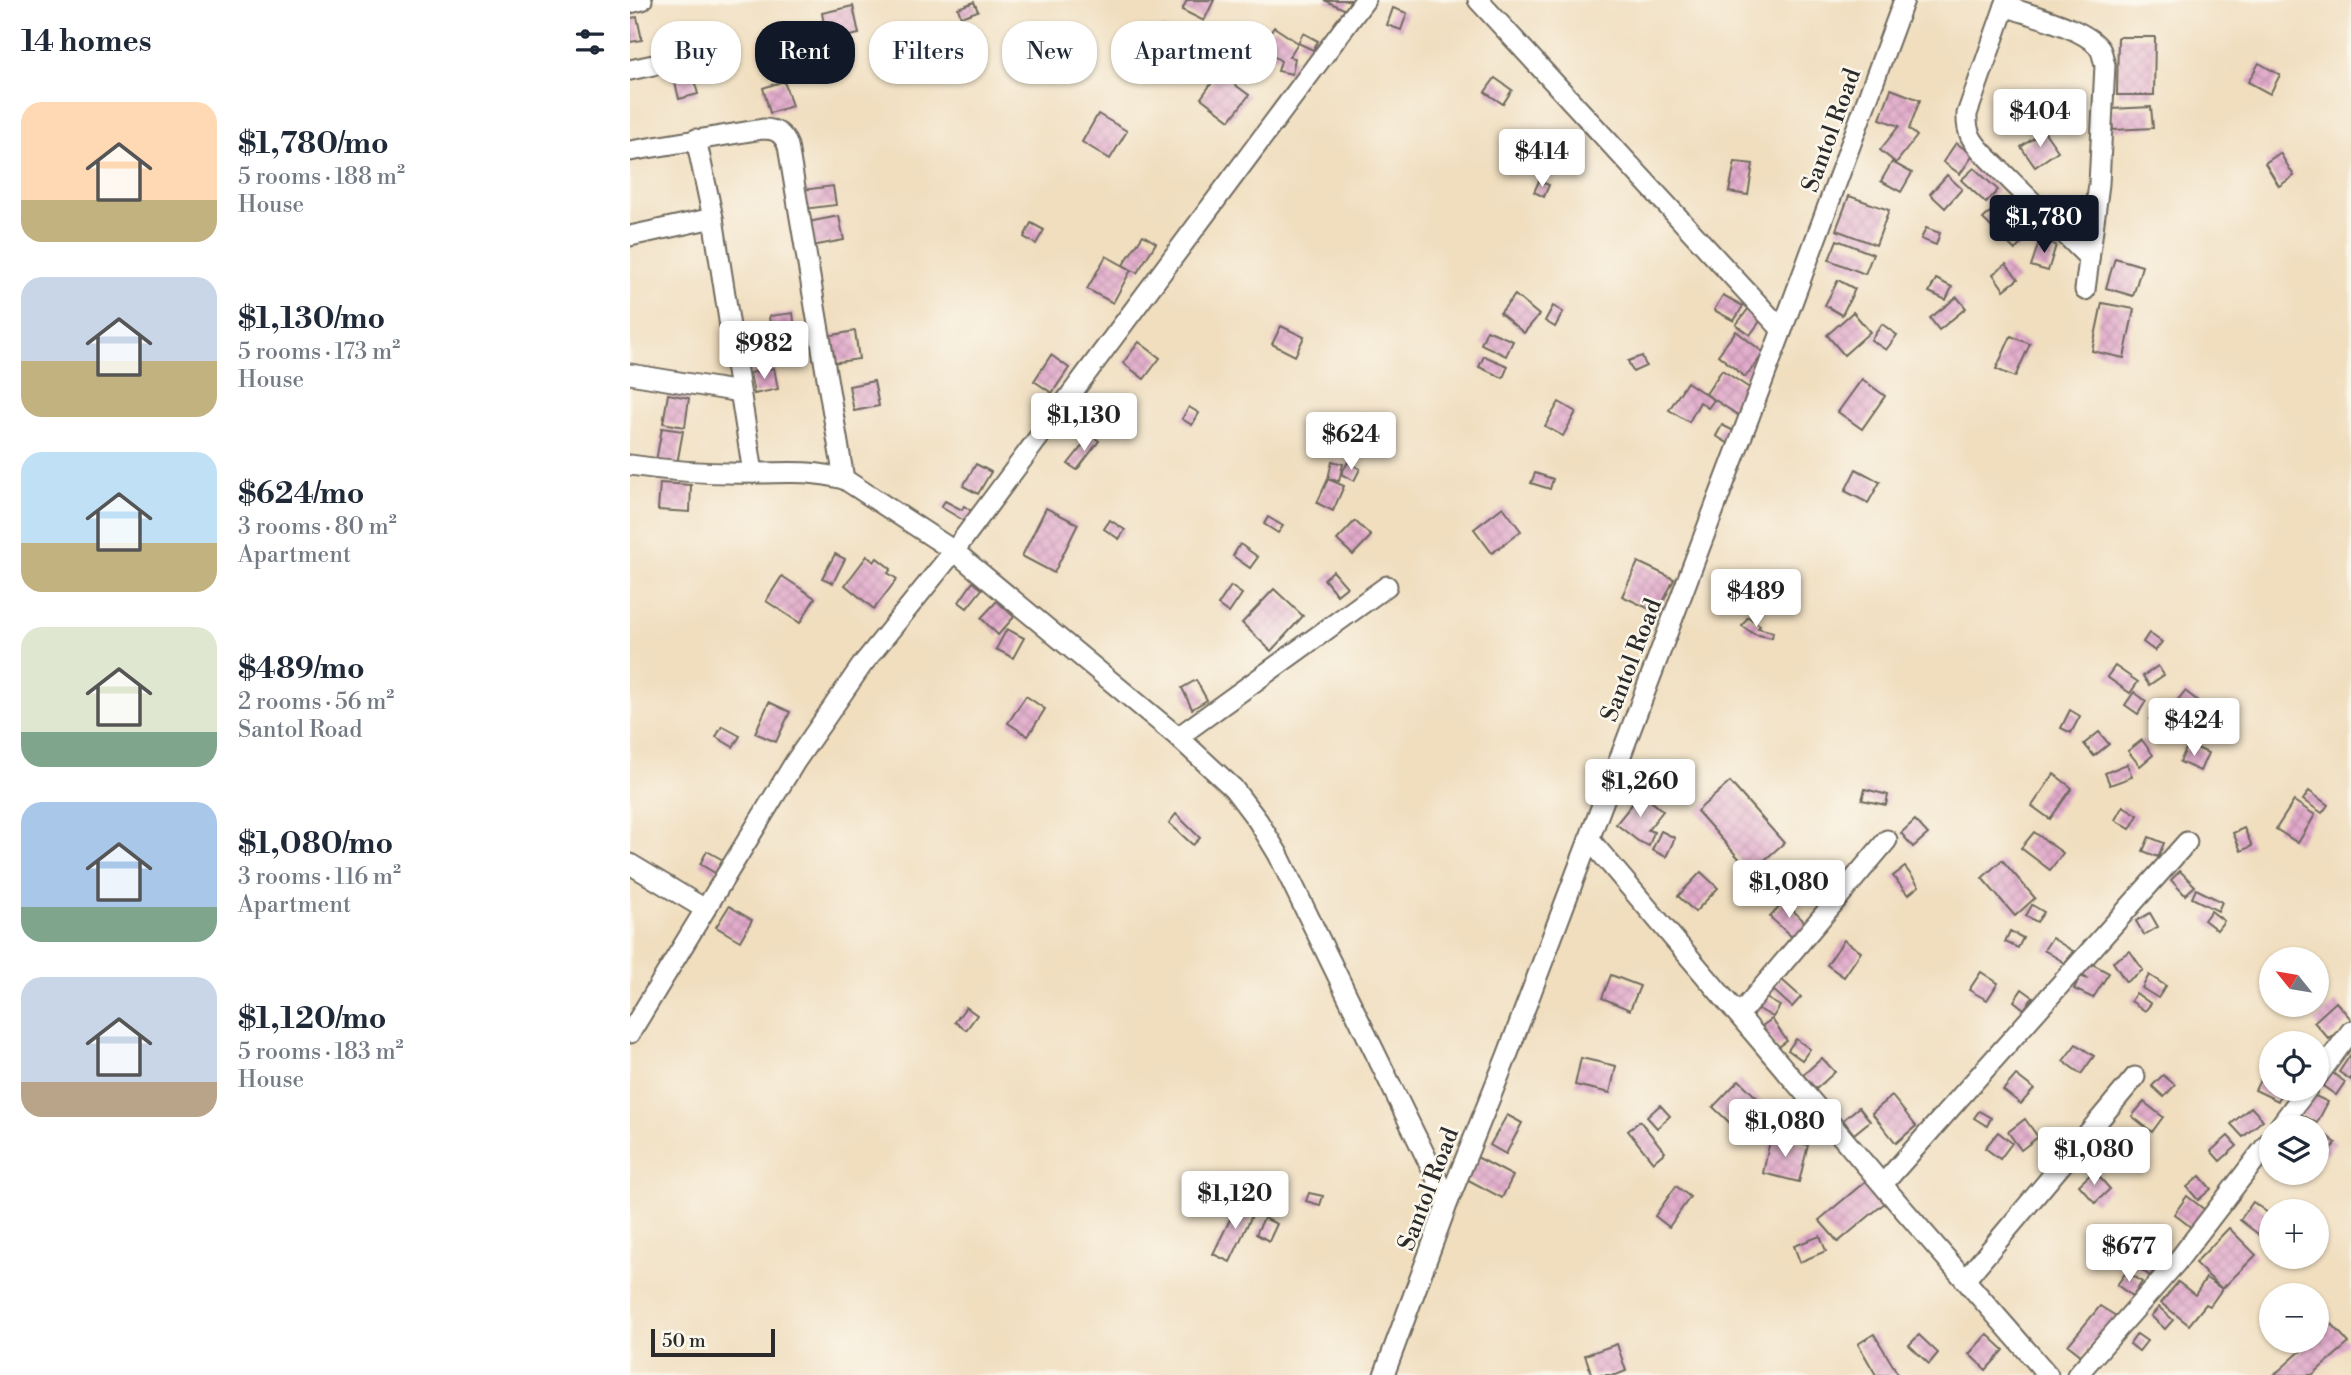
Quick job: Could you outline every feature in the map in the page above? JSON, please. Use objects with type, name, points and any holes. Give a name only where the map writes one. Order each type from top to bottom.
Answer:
[{"type":"street","points":[[630,3],[642,0]]},
{"type":"street","points":[[630,1033],[795,762],[862,664],[954,551],[1365,0]]},
{"type":"street","points":[[1478,0],[1782,330]]},
{"type":"street","name":"Santol Road","points":[[1384,1375],[1905,0]]},
{"type":"street","points":[[2085,290],[2089,258],[2099,170],[2105,65],[2101,51],[2091,40],[2006,3],[1967,114],[1966,130],[1984,154],[2089,258]]},
{"type":"street","points":[[630,70],[651,66]]},
{"type":"street","points":[[630,151],[769,129],[776,130],[785,139],[845,479]]},
{"type":"street","points":[[696,139],[713,218],[753,473]]},
{"type":"street","points":[[630,236],[713,218]]},
{"type":"street","points":[[630,374],[740,392]]},
{"type":"street","points":[[630,465],[657,470],[817,472],[845,479],[954,551],[1178,737],[1233,788],[1258,821],[1278,855],[1448,1202]]},
{"type":"street","points":[[1178,737],[1387,586]]},
{"type":"street","points":[[1589,839],[2048,1375]]},
{"type":"street","points":[[1739,1015],[1887,840]]},
{"type":"street","points":[[1883,1184],[2187,842]]},
{"type":"street","points":[[630,864],[705,909]]},
{"type":"street","points":[[2329,1061],[2351,1031]]},
{"type":"street","points":[[1965,1280],[2136,1077]]},
{"type":"street","points":[[2077,1375],[2176,1263],[2259,1155]]},
{"type":"building","points":[[1187,0],[1214,0],[1204,21],[1182,10]]},
{"type":"building","points":[[1324,0],[1350,0],[1346,10]]},
{"type":"building","points":[[974,2],[978,11],[961,17],[958,8]]},
{"type":"building","points":[[853,6],[859,34],[855,35],[855,21],[823,21],[822,13]]},
{"type":"building","points":[[1393,8],[1407,13],[1401,30],[1387,25]]},
{"type":"building","points":[[637,17],[642,40],[630,42],[630,18]]},
{"type":"building","points":[[1277,29],[1298,43],[1289,57],[1295,58],[1292,74],[1278,71],[1281,61],[1277,58]]},
{"type":"building","points":[[1303,33],[1318,41],[1313,50],[1298,43]]},
{"type":"building","points":[[2118,37],[2155,37],[2154,95],[2117,95]]},
{"type":"building","points":[[2259,63],[2280,75],[2270,94],[2248,82]]},
{"type":"building","points":[[1495,78],[1512,90],[1503,104],[1485,92]]},
{"type":"building","points":[[675,84],[695,84],[698,94],[679,99]]},
{"type":"building","points":[[785,84],[792,106],[770,113],[763,88]]},
{"type":"building","points":[[1211,84],[1234,84],[1249,95],[1230,120],[1201,98]]},
{"type":"building","points":[[1891,89],[1920,100],[1909,129],[1917,136],[1896,163],[1880,150],[1899,126],[1880,119]]},
{"type":"building","points":[[2151,107],[2153,128],[2113,130],[2111,109]]},
{"type":"building","points":[[1098,114],[1127,131],[1110,159],[1082,142]]},
{"type":"building","points":[[2044,131],[2058,151],[2035,167],[2021,147]]},
{"type":"building","points":[[1568,136],[1580,154],[1574,158],[1561,141]]},
{"type":"building","points":[[1956,143],[1973,155],[1960,174],[1943,162]]},
{"type":"building","points":[[2280,153],[2294,176],[2279,186],[2265,163]]},
{"type":"building","points":[[1735,162],[1753,164],[1748,195],[1729,192]]},
{"type":"building","points":[[1892,162],[1912,173],[1901,192],[1881,181]]},
{"type":"building","points":[[1974,168],[1998,190],[1986,203],[1961,180]]},
{"type":"building","points":[[1947,175],[1962,189],[1945,208],[1930,194]]},
{"type":"building","points":[[1539,181],[1549,185],[1544,197],[1534,192]]},
{"type":"building","points":[[833,186],[836,205],[804,209],[802,190]]},
{"type":"building","points":[[1849,196],[1889,210],[1876,245],[1836,230]]},
{"type":"building","points":[[2004,199],[2035,229],[2015,250],[1983,219]]},
{"type":"building","points":[[839,216],[844,240],[812,246],[808,222]]},
{"type":"building","points":[[1031,223],[1044,230],[1036,244],[1024,237]]},
{"type":"building","points":[[1926,228],[1940,233],[1936,245],[1921,239]]},
{"type":"building","points":[[1143,235],[1156,243],[1137,273],[1123,265]]},
{"type":"building","points":[[2040,239],[2056,245],[2048,271],[2031,266]]},
{"type":"building","points":[[1837,240],[1873,254],[1865,274],[1829,260]]},
{"type":"building","points":[[1106,256],[1131,270],[1113,303],[1087,289]]},
{"type":"building","points":[[2115,258],[2142,266],[2133,296],[2106,288]]},
{"type":"building","points":[[2006,264],[2018,279],[2004,290],[1993,274]]},
{"type":"building","points":[[1936,279],[1952,287],[1946,300],[1929,292]]},
{"type":"building","points":[[1838,280],[1855,289],[1842,315],[1825,305]]},
{"type":"building","points":[[1515,295],[1539,315],[1524,333],[1500,313]]},
{"type":"building","points":[[1723,295],[1743,306],[1734,321],[1714,310]]},
{"type":"building","points":[[1957,297],[1966,308],[1939,330],[1930,318]]},
{"type":"building","points":[[2102,303],[2134,309],[2124,358],[2092,351]]},
{"type":"building","points":[[1752,304],[1765,314],[1750,335],[1736,325]]},
{"type":"building","points":[[1553,306],[1563,312],[1555,327],[1545,321]]},
{"type":"building","points":[[1853,312],[1870,332],[1844,355],[1827,335]]},
{"type":"building","points":[[793,313],[796,337],[772,340],[769,316]]},
{"type":"building","points":[[1882,324],[1897,335],[1886,350],[1871,340]]},
{"type":"building","points":[[1281,326],[1304,337],[1295,356],[1272,344]]},
{"type":"building","points":[[1487,330],[1513,341],[1506,356],[1481,344]]},
{"type":"building","points":[[855,331],[859,359],[831,363],[827,336]]},
{"type":"building","points":[[1736,331],[1764,353],[1745,377],[1718,355]]},
{"type":"building","points":[[2011,336],[2030,344],[2015,377],[1996,369]]},
{"type":"building","points":[[1139,342],[1160,358],[1144,379],[1123,363]]},
{"type":"building","points":[[1051,355],[1069,368],[1052,393],[1034,381]]},
{"type":"building","points":[[1484,356],[1508,366],[1503,378],[1479,367]]},
{"type":"building","points":[[1642,356],[1646,366],[1633,372],[1628,361]]},
{"type":"building","points":[[774,368],[778,389],[754,394],[750,373]]},
{"type":"building","points":[[1722,370],[1754,391],[1738,415],[1706,394]]},
{"type":"building","points":[[1862,379],[1885,396],[1862,429],[1838,412]]},
{"type":"building","points":[[874,381],[879,406],[854,411],[849,386]]},
{"type":"building","points":[[1687,382],[1714,400],[1708,408],[1700,402],[1689,422],[1669,410]]},
{"type":"building","points":[[668,394],[689,398],[685,427],[663,423]]},
{"type":"building","points":[[1559,402],[1576,412],[1563,436],[1545,426]]},
{"type":"building","points":[[1189,407],[1199,413],[1192,425],[1182,419]]},
{"type":"building","points":[[1722,425],[1738,433],[1731,445],[1716,436]]},
{"type":"building","points":[[662,428],[683,431],[677,464],[656,461]]},
{"type":"building","points":[[1091,435],[1099,441],[1077,470],[1068,464]]},
{"type":"building","points":[[1332,461],[1343,464],[1339,481],[1328,479]]},
{"type":"building","points":[[1348,462],[1360,469],[1354,481],[1341,474]]},
{"type":"building","points":[[976,464],[991,472],[978,494],[963,486]]},
{"type":"building","points":[[1856,469],[1880,482],[1868,503],[1845,491]]},
{"type":"building","points":[[1535,473],[1553,479],[1550,489],[1531,483]]},
{"type":"building","points":[[1328,479],[1344,486],[1333,511],[1317,503]]},
{"type":"building","points":[[660,483],[691,485],[690,512],[658,510]]},
{"type":"building","points":[[945,501],[962,510],[964,506],[977,515],[971,525],[941,507]]},
{"type":"building","points":[[1503,507],[1521,531],[1492,553],[1474,529]]},
{"type":"building","points":[[1046,508],[1078,524],[1054,573],[1022,556]]},
{"type":"building","points":[[1268,517],[1283,526],[1278,533],[1264,524]]},
{"type":"building","points":[[1110,520],[1125,530],[1119,539],[1104,529]]},
{"type":"building","points":[[1355,521],[1371,536],[1353,555],[1337,540]]},
{"type":"building","points":[[1240,544],[1258,557],[1250,568],[1233,556]]},
{"type":"building","points":[[835,554],[845,559],[833,583],[822,578]]},
{"type":"building","points":[[867,556],[874,562],[877,558],[891,569],[888,573],[897,579],[874,609],[845,585]]},
{"type":"building","points":[[1638,562],[1674,579],[1658,613],[1622,596]]},
{"type":"building","points":[[1333,571],[1347,587],[1337,595],[1324,579]]},
{"type":"building","points":[[782,576],[815,598],[800,623],[766,601]]},
{"type":"building","points":[[973,582],[982,589],[967,608],[959,602]]},
{"type":"building","points":[[1231,586],[1242,594],[1229,613],[1218,605]]},
{"type":"building","points":[[1274,589],[1303,616],[1271,651],[1242,623]]},
{"type":"building","points":[[997,601],[1014,617],[998,635],[981,618]]},
{"type":"building","points":[[1748,617],[1760,625],[1758,628],[1773,632],[1772,638],[1754,634],[1742,626]]},
{"type":"building","points":[[1007,629],[1024,638],[1013,658],[996,649]]},
{"type":"building","points":[[2149,633],[2162,642],[2155,651],[2143,642]]},
{"type":"building","points":[[2115,666],[2138,682],[2130,693],[2107,677]]},
{"type":"building","points":[[2158,666],[2164,675],[2149,685],[2143,676]]},
{"type":"building","points":[[1196,680],[1207,700],[1192,709],[1182,688]]},
{"type":"building","points":[[2185,691],[2198,701],[2182,721],[2169,711]]},
{"type":"building","points":[[2134,692],[2146,701],[2138,714],[2125,705]]},
{"type":"building","points":[[1026,696],[1045,709],[1028,736],[1008,723]]},
{"type":"building","points":[[769,702],[790,712],[776,742],[755,733]]},
{"type":"building","points":[[2161,709],[2174,723],[2162,734],[2149,719]]},
{"type":"building","points":[[2070,710],[2080,716],[2071,733],[2061,728]]},
{"type":"building","points":[[722,726],[740,736],[733,747],[716,737]]},
{"type":"building","points":[[2099,732],[2109,744],[2094,756],[2084,744]]},
{"type":"building","points":[[2142,740],[2153,755],[2140,766],[2128,751]]},
{"type":"building","points":[[2188,744],[2208,753],[2200,771],[2180,762]]},
{"type":"building","points":[[2127,764],[2132,777],[2110,785],[2105,773]]},
{"type":"building","points":[[2054,774],[2072,788],[2050,819],[2032,806]]},
{"type":"building","points":[[1730,782],[1784,843],[1751,872],[1697,811]]},
{"type":"building","points":[[1865,789],[1888,795],[1886,805],[1862,800]]},
{"type":"building","points":[[2309,791],[2328,805],[2322,813],[2303,800]]},
{"type":"building","points":[[1641,793],[1663,811],[1648,830],[1654,832],[1649,846],[1616,824]]},
{"type":"building","points":[[2294,801],[2315,815],[2298,843],[2276,829]]},
{"type":"building","points":[[2123,806],[2138,815],[2130,829],[2115,820]]},
{"type":"building","points":[[1176,814],[1200,838],[1193,845],[1169,823]]},
{"type":"building","points":[[1915,820],[1928,834],[1913,847],[1901,833]]},
{"type":"building","points":[[2244,828],[2252,846],[2241,851],[2233,833]]},
{"type":"building","points":[[1661,831],[1675,838],[1666,857],[1652,850]]},
{"type":"building","points":[[2034,832],[2063,853],[2050,870],[2021,848]]},
{"type":"building","points":[[2149,837],[2164,843],[2158,857],[2143,851]]},
{"type":"building","points":[[707,851],[723,860],[715,873],[700,864]]},
{"type":"building","points":[[2002,860],[2035,898],[2015,916],[1982,878]]},
{"type":"building","points":[[1905,867],[1919,886],[1908,895],[1893,876]]},
{"type":"building","points":[[2180,871],[2195,886],[2185,895],[2171,880]]},
{"type":"building","points":[[1701,872],[1718,888],[1695,912],[1678,896]]},
{"type":"building","points":[[2196,889],[2222,902],[2218,911],[2192,898]]},
{"type":"building","points":[[1784,902],[1807,924],[1794,939],[1770,917]]},
{"type":"building","points":[[2032,905],[2044,912],[2037,922],[2026,916]]},
{"type":"building","points":[[729,906],[752,920],[740,941],[716,927]]},
{"type":"building","points":[[2211,911],[2224,921],[2217,930],[2204,920]]},
{"type":"building","points":[[2150,913],[2158,927],[2144,935],[2136,921]]},
{"type":"building","points":[[2010,931],[2023,938],[2018,948],[2005,942]]},
{"type":"building","points":[[2052,938],[2073,951],[2065,963],[2044,950]]},
{"type":"building","points":[[1844,940],[1861,952],[1844,977],[1827,965]]},
{"type":"building","points":[[2130,951],[2143,970],[2126,982],[2113,962]]},
{"type":"building","points":[[2087,961],[2109,973],[2093,998],[2074,989],[2080,976],[2088,979],[2080,974]]},
{"type":"building","points":[[1981,972],[1998,983],[1987,1000],[1969,990]]},
{"type":"building","points":[[1611,975],[1640,986],[1630,1010],[1602,998]]},
{"type":"building","points":[[2149,975],[2166,986],[2158,998],[2142,988]]},
{"type":"building","points":[[1781,979],[1801,997],[1792,1007],[1772,989]]},
{"type":"building","points":[[2022,989],[2033,997],[2024,1009],[2014,1001]]},
{"type":"building","points":[[2136,993],[2151,1004],[2145,1011],[2131,1001]]},
{"type":"building","points":[[1764,997],[1780,1006],[1773,1017],[1757,1008]]},
{"type":"building","points":[[2336,1002],[2351,1019],[2329,1039],[2329,1031],[2322,1031],[2314,1022],[2320,1017],[2329,1017],[2329,1008]]},
{"type":"building","points":[[966,1007],[977,1015],[966,1030],[955,1022]]},
{"type":"building","points":[[1772,1019],[1787,1041],[1777,1048],[1762,1026]]},
{"type":"building","points":[[1796,1039],[1810,1049],[1802,1060],[1788,1050]]},
{"type":"building","points":[[2076,1044],[2094,1056],[2081,1074],[2063,1061]]},
{"type":"building","points":[[2351,1054],[2351,1080],[2339,1072]]},
{"type":"building","points":[[1581,1058],[1616,1066],[1610,1093],[1575,1085]]},
{"type":"building","points":[[1822,1058],[1835,1072],[1816,1089],[1803,1075]]},
{"type":"building","points":[[2329,1072],[2345,1082],[2336,1095],[2329,1090]]},
{"type":"building","points":[[2016,1075],[2034,1089],[2021,1104],[2003,1090]]},
{"type":"building","points":[[2163,1075],[2175,1085],[2164,1097],[2152,1086]]},
{"type":"building","points":[[1739,1080],[1775,1116],[1750,1142],[1713,1107]]},
{"type":"building","points":[[1892,1096],[1916,1126],[1896,1143],[1872,1113]]},
{"type":"building","points":[[2305,1101],[2328,1102],[2321,1115],[2299,1113]]},
{"type":"building","points":[[2144,1102],[2163,1117],[2152,1132],[2132,1116]]},
{"type":"building","points":[[1660,1105],[1670,1116],[1657,1128],[1647,1117]]},
{"type":"building","points":[[1859,1107],[1870,1121],[1854,1134],[1843,1120]]},
{"type":"building","points":[[2251,1107],[2259,1116],[2259,1123],[2243,1137],[2231,1124]]},
{"type":"building","points":[[1979,1111],[1991,1118],[1987,1126],[1974,1118]]},
{"type":"building","points":[[1507,1115],[1522,1123],[1506,1154],[1490,1145]]},
{"type":"building","points":[[2025,1119],[2038,1137],[2021,1150],[2008,1132]]},
{"type":"building","points":[[1640,1121],[1665,1152],[1653,1162],[1628,1131]]},
{"type":"building","points":[[1998,1132],[2012,1143],[2000,1159],[1985,1148]]},
{"type":"building","points":[[1771,1136],[1808,1145],[1799,1182],[1763,1173]]},
{"type":"building","points":[[2228,1136],[2237,1146],[2220,1161],[2211,1151]]},
{"type":"building","points":[[2329,1138],[2336,1143],[2329,1151]]},
{"type":"building","points":[[1473,1155],[1513,1176],[1502,1198],[1461,1176]]},
{"type":"building","points":[[2094,1171],[2110,1189],[2095,1203],[2079,1185]]},
{"type":"building","points":[[2200,1176],[2211,1189],[2198,1200],[2187,1187]]},
{"type":"building","points":[[1867,1180],[1886,1202],[1838,1242],[1819,1220]]},
{"type":"building","points":[[1676,1186],[1690,1197],[1669,1227],[1655,1216]]},
{"type":"building","points":[[1309,1193],[1323,1196],[1320,1205],[1306,1201]]},
{"type":"building","points":[[2187,1196],[2205,1210],[2192,1228],[2174,1214]]},
{"type":"building","points":[[1240,1199],[1256,1207],[1230,1262],[1213,1254]]},
{"type":"building","points":[[2253,1202],[2259,1206],[2259,1235],[2240,1220]]},
{"type":"building","points":[[1264,1218],[1277,1224],[1269,1241],[1256,1234]]},
{"type":"building","points":[[2229,1228],[2256,1255],[2222,1289],[2195,1263]]},
{"type":"building","points":[[1820,1236],[1826,1251],[1800,1262],[1794,1246]]},
{"type":"building","points":[[2153,1240],[2168,1251],[2150,1276],[2135,1265]]},
{"type":"building","points":[[2127,1271],[2142,1282],[2132,1296],[2117,1285]]},
{"type":"building","points":[[2206,1278],[2222,1289],[2210,1306],[2206,1304],[2189,1325],[2161,1303],[2178,1282],[2195,1295]]},
{"type":"building","points":[[2100,1306],[2116,1316],[2095,1347],[2091,1344],[2082,1356],[2068,1345]]},
{"type":"building","points":[[2159,1307],[2173,1320],[2165,1329],[2151,1316]]},
{"type":"building","points":[[2332,1324],[2349,1343],[2312,1375],[2274,1375],[2299,1353],[2329,1353],[2329,1327]]},
{"type":"building","points":[[1874,1334],[1898,1374],[1876,1375],[1858,1344]]},
{"type":"building","points":[[1987,1334],[2004,1350],[1986,1370],[1969,1354]]},
{"type":"building","points":[[2137,1334],[2147,1341],[2139,1351],[2130,1344]]},
{"type":"building","points":[[1919,1335],[1938,1353],[1929,1364],[1909,1345]]},
{"type":"building","points":[[1617,1344],[1626,1371],[1616,1375],[1592,1375],[1585,1355]]}]
